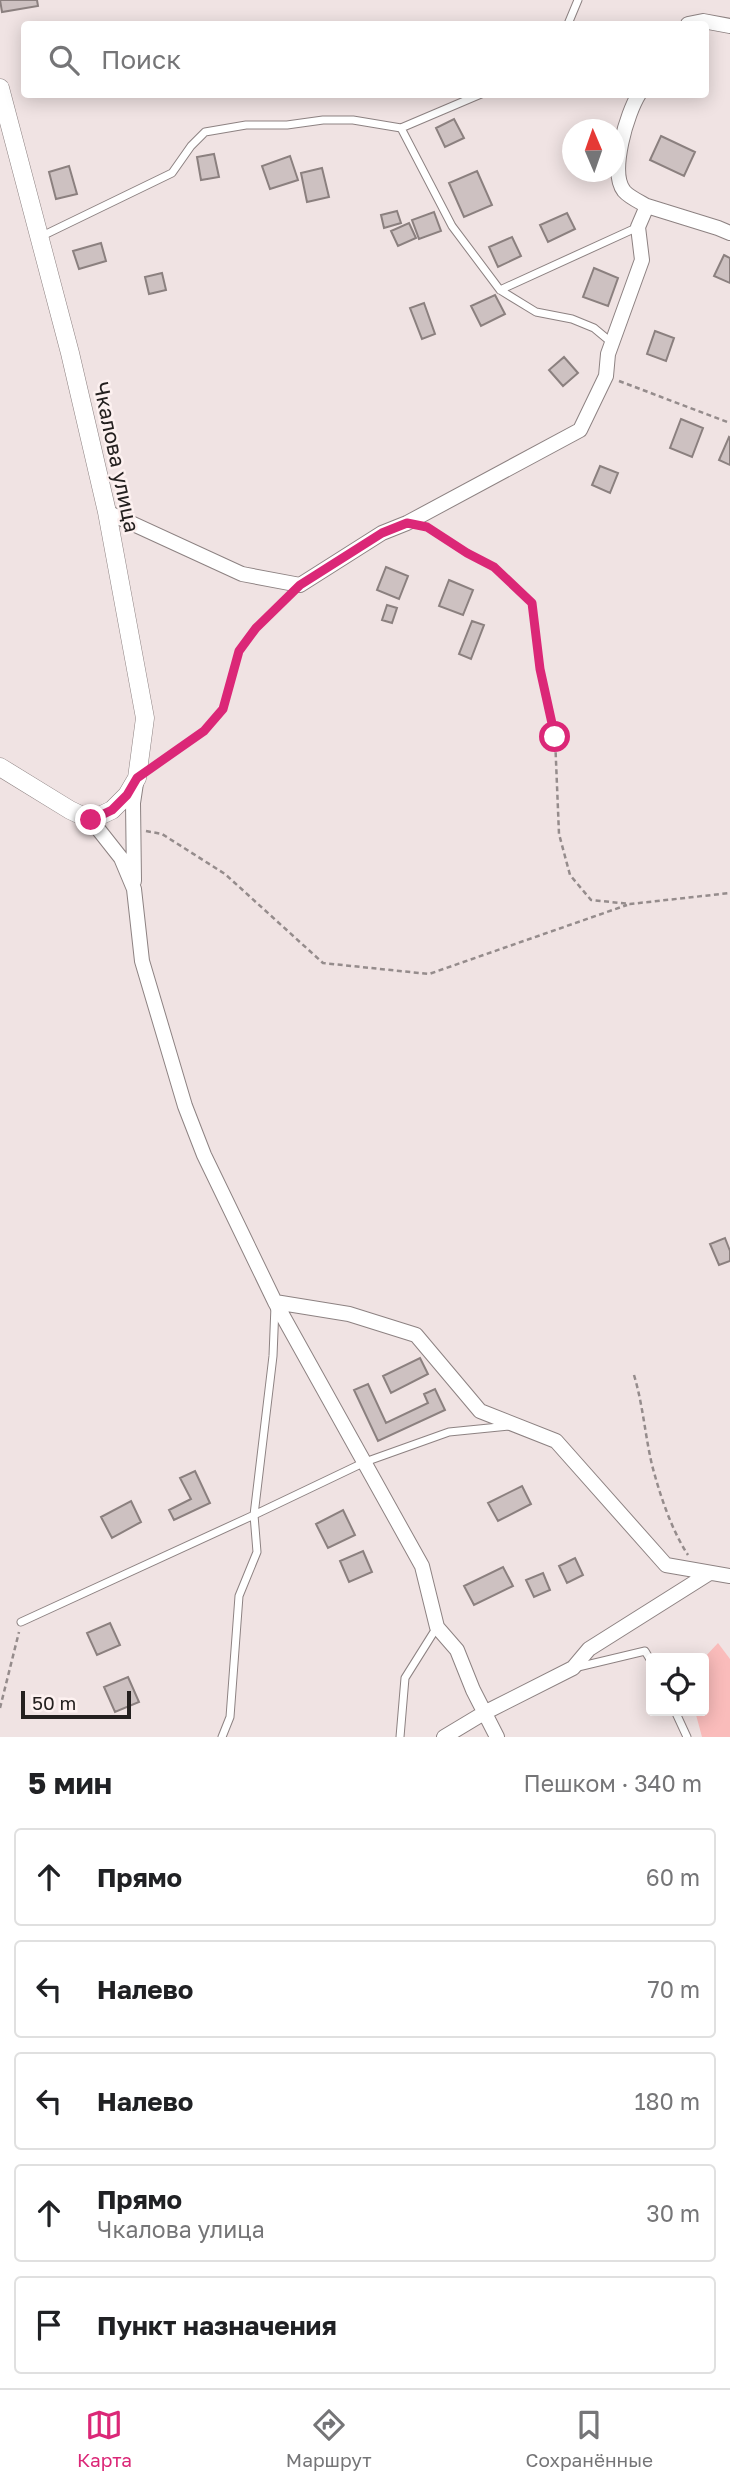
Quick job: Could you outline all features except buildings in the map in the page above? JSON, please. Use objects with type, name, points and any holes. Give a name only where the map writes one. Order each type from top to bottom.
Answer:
[{"type":"street","points":[[709,22],[730,26]]},
{"type":"street","name":"Чкалова улица","points":[[0,88],[70,353],[107,512],[145,718],[137,778],[127,795],[112,810],[91,820]]},
{"type":"street","points":[[636,98],[632,105],[617,161],[624,191],[647,206],[730,233]]},
{"type":"street","points":[[107,512],[243,574],[300,585],[382,533],[407,523],[580,430],[606,376],[608,354],[642,260],[638,227],[647,206]]},
{"type":"street","points":[[0,767],[91,820],[121,858],[134,890]]},
{"type":"street","points":[[137,778],[132,803],[134,890],[142,961],[185,1106],[204,1155],[275,1302],[422,1566],[437,1627],[457,1650],[497,1737]]},
{"type":"street","points":[[275,1302],[349,1314],[416,1335],[480,1411],[556,1441],[666,1565],[730,1576]]},
{"type":"street","points":[[444,1737],[484,1713],[573,1668],[589,1649],[708,1574]]},
{"type":"lane","points":[[569,21],[578,0]]},
{"type":"lane","points":[[40,237],[172,173],[191,146],[205,132],[246,125],[287,125],[323,120],[352,120],[401,128],[472,98]]},
{"type":"lane","points":[[401,128],[452,226],[500,290],[536,312],[572,319],[594,328],[613,344]]},
{"type":"lane","points":[[500,290],[638,227]]},
{"type":"lane","points":[[222,1737],[230,1717],[239,1596],[257,1552],[254,1515],[273,1356],[275,1302]]},
{"type":"lane","points":[[21,1622],[365,1462],[449,1432],[517,1425]]},
{"type":"lane","points":[[400,1737],[405,1678],[437,1627]]},
{"type":"lane","points":[[573,1668],[645,1651],[646,1653]]},
{"type":"lane","points":[[678,1716],[687,1737]]},
{"type":"path","points":[[606,376],[730,423]]},
{"type":"path","points":[[407,523],[427,527],[494,567],[532,603],[540,669],[555,737],[559,834],[570,875],[591,900],[630,904],[730,894]]},
{"type":"path","points":[[137,778],[211,724],[223,709],[239,651],[256,628],[300,585]]},
{"type":"path","points":[[138,830],[162,834],[225,874],[323,963],[429,974],[630,904]]},
{"type":"path","points":[[634,1375],[641,1397],[652,1465],[674,1530],[687,1554],[708,1574]]},
{"type":"path","points":[[0,1708],[21,1622]]},
{"type":"shaded area","points":[[718,1643],[730,1659],[730,1737],[702,1737],[696,1716],[709,1716],[709,1653]]},
{"type":"route","points":[[91,820],[112,810],[127,795],[137,778],[204,731],[223,709],[239,651],[256,628],[300,585],[382,533],[407,523],[427,527],[494,567],[532,603],[540,669],[555,737]]}]
